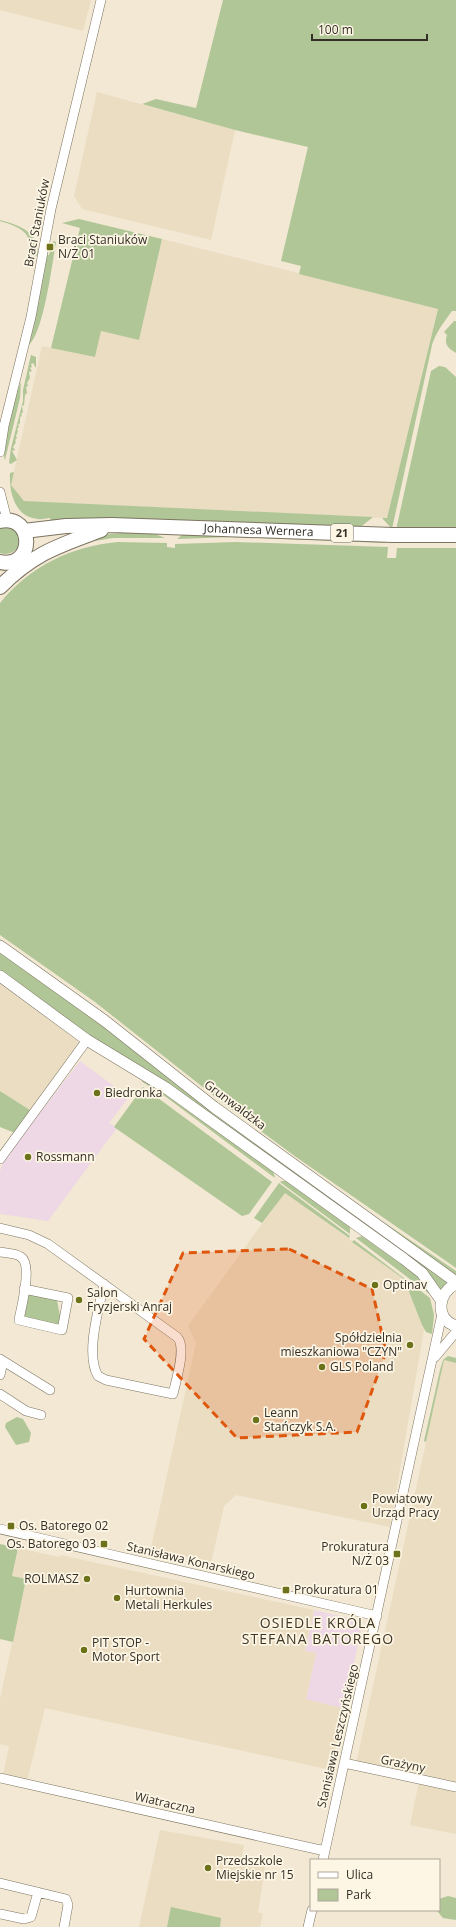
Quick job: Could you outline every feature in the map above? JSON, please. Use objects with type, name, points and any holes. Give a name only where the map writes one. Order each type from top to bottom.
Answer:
[{"type":"main road","points":[[0,562],[11,562],[17,559],[25,550],[26,537],[17,524],[4,521]]},
{"type":"main road","name":"Johannesa Wernera","points":[[26,537],[66,526],[112,525],[385,535],[456,535]]},
{"type":"main road","name":"21","points":[[0,586],[18,569],[41,554],[64,543],[112,525]]},
{"type":"street","name":"Braci Staniuków","points":[[0,452],[4,426],[31,317],[51,209],[101,0]]},
{"type":"street","points":[[0,492],[4,521]]},
{"type":"street","name":"Grunwaldzka","points":[[0,946],[105,1021],[214,1107],[456,1283]]},
{"type":"street","points":[[0,976],[87,1040],[166,1088],[404,1259],[422,1273],[441,1300]]},
{"type":"street","points":[[0,1159],[87,1040]]},
{"type":"street","points":[[0,1228],[39,1239],[104,1284],[181,1340],[182,1349],[173,1394],[106,1380],[96,1373],[93,1350],[104,1284]]},
{"type":"street","points":[[0,1252],[17,1255],[24,1259],[27,1269],[19,1320],[62,1330],[68,1298],[24,1289]]},
{"type":"street","points":[[456,1283],[444,1292],[441,1300],[442,1314],[447,1320],[456,1326]]},
{"type":"street","name":"Stanisława Leszczyńskiego","points":[[324,1856],[442,1314]]},
{"type":"street","name":"Stanisława Leszczyńskiego","points":[[433,1360],[456,1332]]},
{"type":"street","points":[[0,1375],[1,1360],[50,1390]]},
{"type":"street","points":[[0,1394],[26,1411],[41,1415]]},
{"type":"street","name":"Stanisława Konarskiego","points":[[0,1529],[377,1616]]},
{"type":"street","name":"Grażyny","points":[[344,1763],[456,1787]]},
{"type":"street","name":"Wiatraczna","points":[[0,1778],[324,1856]]},
{"type":"street","points":[[0,1883],[64,1898],[67,1901],[68,1906],[64,1927]]},
{"type":"street","points":[[0,1914],[24,1919],[29,1918],[34,1913],[38,1892]]},
{"type":"street","points":[[308,1927],[312,1911]]},
{"type":"highlighted area","points":[[289,1249],[372,1289],[386,1352],[357,1432],[237,1438],[144,1339],[183,1253]]},
{"type":"shaded area","points":[[0,0],[91,0],[83,31],[0,10]]},
{"type":"shaded area","points":[[97,92],[235,130],[211,240],[82,209],[74,196]]},
{"type":"shaded area","points":[[162,239],[438,308],[387,518],[24,501],[11,485],[42,346],[95,357],[101,331],[139,340]]},
{"type":"shaded area","points":[[0,984],[81,1043],[33,1112],[0,1091]]},
{"type":"shaded area","points":[[80,1061],[129,1097],[109,1123],[117,1128],[48,1221],[0,1214],[0,1171],[4,1159]]},
{"type":"shaded area","points":[[285,1192],[404,1279],[424,1330],[390,1527],[236,1495],[224,1506],[211,1563],[151,1548],[196,1343],[188,1326]]},
{"type":"shaded area","points":[[444,1360],[456,1363],[456,1786],[356,1764]]},
{"type":"shaded area","points":[[18,1548],[59,1557],[60,1555],[314,1610],[305,1651],[316,1653],[306,1699],[345,1709],[331,1770],[45,1708],[27,1781],[3,1775],[9,1746],[0,1744],[0,1699],[26,1579],[12,1576]]},
{"type":"shaded area","points":[[314,1610],[358,1620],[362,1624],[345,1709],[306,1700],[316,1653],[305,1651]]},
{"type":"shaded area","points":[[419,1782],[456,1790],[456,1834],[410,1825]]},
{"type":"shaded area","name":"Przedszkole Miejskie nr 15","points":[[160,1830],[244,1845],[242,1856],[266,1861],[258,1912],[263,1914],[260,1927],[139,1927]]},
{"type":"green space","points":[[223,0],[456,0],[456,311],[452,311],[443,323],[432,345],[392,529],[382,518],[387,518],[438,309],[299,274],[301,266],[281,261],[308,147],[235,130],[142,104],[156,99],[196,108]]},
{"type":"green space","points":[[79,219],[162,239],[139,340],[101,331],[95,357],[51,348],[80,228],[62,223]]},
{"type":"green space","points":[[0,220],[21,227],[31,235],[35,241],[38,255],[31,259],[30,243],[25,233],[15,226]]},
{"type":"green space","points":[[53,241],[56,242],[50,281],[43,312],[39,326],[29,345],[47,255],[49,255]]},
{"type":"green space","points":[[454,321],[456,321],[456,353],[447,346],[447,335],[444,332]]},
{"type":"green space","points":[[31,355],[36,357],[36,368],[33,363],[31,364],[32,367],[30,368],[32,371],[29,372],[30,378],[27,383],[28,386],[26,387],[27,393],[25,395],[24,405],[22,406],[23,412],[21,414],[22,416],[20,417],[19,427],[17,429],[16,442],[13,447],[15,450],[12,451],[17,460],[11,464],[9,463],[11,448],[23,401],[23,390]]},
{"type":"green space","points":[[439,366],[445,367],[456,377],[456,531],[396,530],[431,371]]},
{"type":"green space","points":[[21,382],[20,398],[5,460],[5,446],[12,409]]},
{"type":"green space","points":[[14,472],[11,485],[24,501],[373,517],[358,529],[52,525],[50,518],[40,519],[30,517],[23,514],[18,508],[12,495],[10,480],[10,473]]},
{"type":"green space","points":[[7,527],[16,531],[20,540],[14,551],[5,554],[0,553],[0,528]]},
{"type":"green space","points":[[121,533],[155,534],[165,538],[113,538],[88,542],[100,535]]},
{"type":"green space","points":[[227,533],[384,541],[386,543],[232,537],[177,539],[182,535]]},
{"type":"green space","points":[[118,542],[167,543],[167,547],[175,548],[175,544],[236,542],[388,547],[387,558],[396,558],[397,548],[456,548],[456,1268],[296,1157],[223,1103],[95,1002],[0,935],[0,603],[25,578],[38,568],[53,560],[84,548]]},
{"type":"green space","points":[[0,939],[108,1016],[204,1092],[285,1152],[382,1221],[456,1271],[456,1275],[254,1132],[0,941]]},
{"type":"green space","points":[[0,951],[74,1004],[448,1282],[440,1290],[0,970]]},
{"type":"green space","points":[[141,1081],[145,1081],[162,1092],[273,1171],[275,1178],[166,1097]]},
{"type":"green space","points":[[143,1087],[272,1182],[249,1214],[242,1216],[114,1127]]},
{"type":"green space","points":[[0,1091],[33,1112],[15,1133],[0,1127]]},
{"type":"green space","points":[[287,1181],[350,1226],[350,1234],[280,1182]]},
{"type":"green space","points":[[279,1183],[350,1236],[349,1238],[285,1193],[262,1223],[254,1218]]},
{"type":"green space","points":[[362,1236],[418,1276],[432,1296],[356,1238]]},
{"type":"green space","points":[[354,1240],[430,1298],[434,1315],[432,1334],[426,1332],[422,1325],[404,1279],[352,1242]]},
{"type":"green space","points":[[26,1293],[57,1300],[61,1322],[54,1326],[24,1318]]},
{"type":"green space","points":[[448,1356],[456,1358],[456,1363],[444,1360],[426,1442],[424,1441],[440,1370],[443,1360]]},
{"type":"green space","points":[[17,1417],[23,1419],[31,1433],[29,1442],[16,1445],[5,1427],[6,1423]]},
{"type":"green space","points":[[0,1544],[18,1548],[12,1576],[26,1579],[13,1642],[0,1639]]},
{"type":"green space","points":[[448,1896],[456,1898],[456,1920],[443,1918],[437,1911],[440,1911],[440,1899]]},
{"type":"green space","points":[[171,1907],[221,1918],[220,1927],[167,1927]]},
{"type":"place","name":"Braci Staniuków N/Ż 01","points":[[50,247]]},
{"type":"place","name":"Biedronka","points":[[97,1093]]},
{"type":"place","name":"Rossmann","points":[[28,1157]]},
{"type":"place","name":"Optinav","points":[[375,1285]]},
{"type":"place","name":"Salon Fryzjerski Anraj","points":[[79,1300]]},
{"type":"place","name":"Spółdzielnia mieszkaniowa \"CZYN\"","points":[[410,1345]]},
{"type":"place","name":"GLS Poland","points":[[322,1367]]},
{"type":"place","name":"Leann Stańczyk S.A.","points":[[256,1420]]},
{"type":"place","name":"Powiatowy Urząd Pracy","points":[[364,1506]]},
{"type":"place","name":"Os. Batorego 02","points":[[11,1526]]},
{"type":"place","name":"Os. Batorego 03","points":[[104,1544]]},
{"type":"place","name":"Prokuratura N/Ż 03","points":[[397,1554]]},
{"type":"place","name":"ROLMASZ","points":[[87,1579]]},
{"type":"place","name":"Prokuratura 01","points":[[286,1590]]},
{"type":"place","name":"Hurtownia Metali Herkules","points":[[117,1598]]},
{"type":"place","name":"PIT STOP - Motor Sport","points":[[84,1650]]},
{"type":"place","name":"Przedszkole Miejskie nr 15","points":[[208,1868]]},
{"type":"district","name":"OSIEDLE KRÓLA STEFANA BATOREGO","points":[[318,1632]]}]
